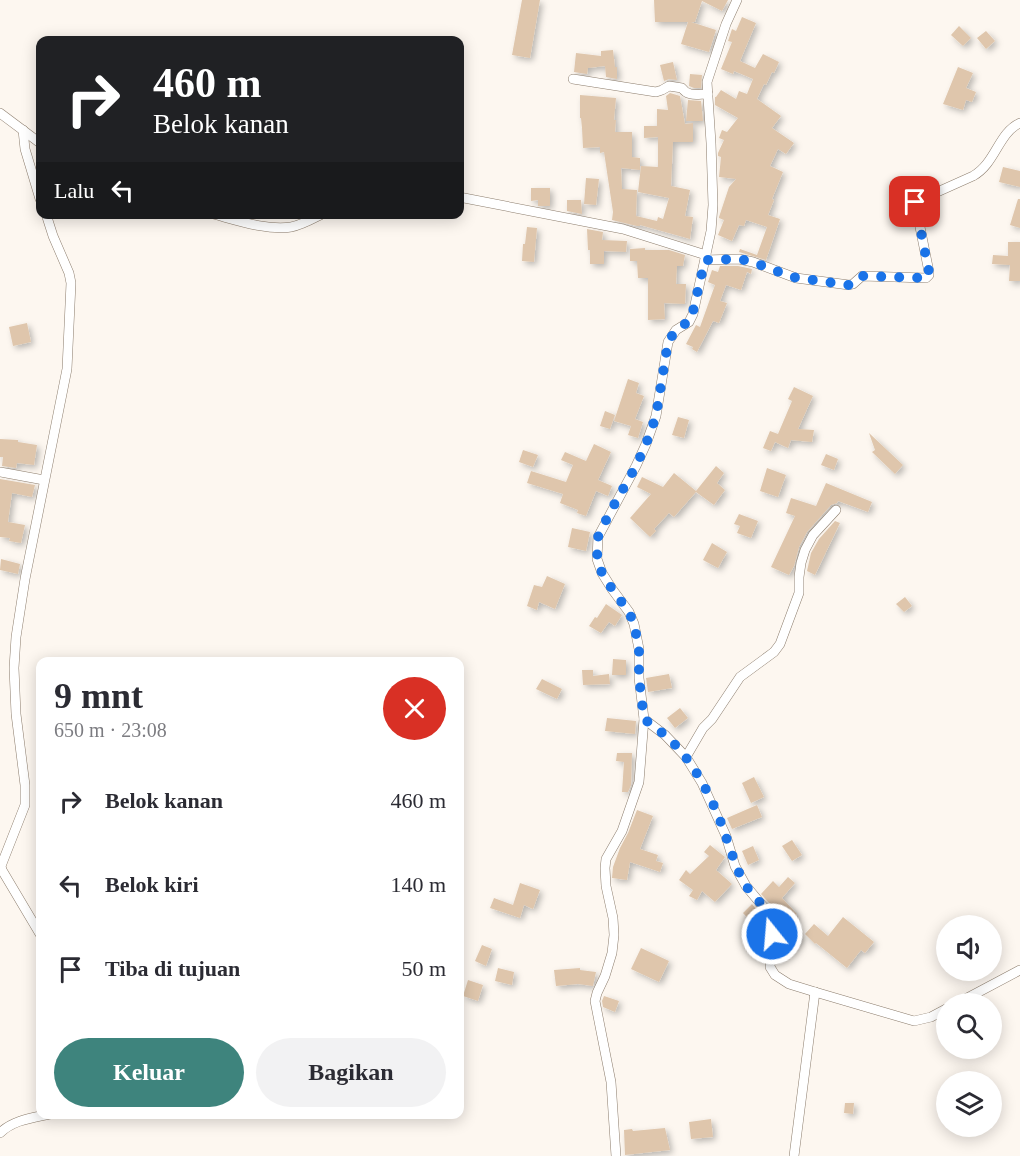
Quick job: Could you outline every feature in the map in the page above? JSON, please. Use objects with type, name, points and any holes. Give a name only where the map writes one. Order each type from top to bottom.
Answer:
[{"type":"street","points":[[616,1156],[611,1082],[595,1001],[612,953],[614,936],[613,918],[606,886],[606,859],[622,831],[639,782],[644,719],[639,678],[639,649],[634,624],[629,612],[602,573],[597,559],[598,537],[646,444],[656,416],[668,342],[676,330],[691,320],[711,231],[713,187],[707,82],[721,36],[737,0]]},
{"type":"street","points":[[573,80],[656,92],[668,86],[680,87],[689,94],[708,94]]},
{"type":"street","points":[[0,113],[36,139]]},
{"type":"street","points":[[464,198],[623,229],[705,257],[753,262],[792,277],[849,285],[862,276],[923,279],[927,278],[929,272],[915,202],[981,171],[989,163],[1009,129],[1020,123]]},
{"type":"street","points":[[23,130],[25,148],[36,185]]},
{"type":"street","points":[[36,927],[1,867],[26,805],[16,714],[14,668],[16,637],[25,579],[67,369],[71,288],[69,273],[48,219]]},
{"type":"street","points":[[234,219],[275,227],[291,226],[309,219]]},
{"type":"street","points":[[0,472],[45,480]]},
{"type":"street","points":[[686,757],[703,728],[712,719],[740,677],[774,652],[780,644],[799,593],[799,577],[805,550],[813,535],[836,510]]},
{"type":"street","points":[[644,719],[665,735],[686,757],[702,783],[726,836],[735,866],[746,886],[771,917],[773,928],[770,967],[774,975],[789,984],[914,1021],[936,1014]]},
{"type":"street","points":[[977,993],[1020,970]]},
{"type":"street","points":[[794,1156],[815,992]]},
{"type":"street","points":[[0,1133],[10,1125],[36,1117]]},
{"type":"building","points":[[522,0],[540,0],[530,58],[512,55]]},
{"type":"building","points":[[654,0],[728,0],[722,11],[702,1],[695,22],[691,22],[716,30],[709,52],[681,44],[688,22],[655,22]]},
{"type":"building","points":[[742,17],[756,23],[740,61],[755,68],[763,54],[779,62],[757,99],[781,116],[772,128],[794,143],[786,154],[778,149],[770,166],[783,172],[768,215],[780,219],[766,260],[739,252],[740,249],[757,255],[767,227],[746,220],[744,226],[739,225],[732,241],[718,235],[724,220],[719,217],[729,187],[736,179],[719,177],[721,157],[718,153],[724,140],[719,138],[722,130],[727,132],[738,118],[715,105],[715,97],[721,90],[736,99],[739,91],[747,94],[753,79],[734,71],[733,74],[721,69],[732,42],[728,41],[732,29],[736,31]]},
{"type":"building","points":[[959,26],[971,38],[963,46],[951,35]]},
{"type":"building","points":[[986,31],[995,41],[986,49],[977,38]]},
{"type":"building","points":[[613,50],[617,79],[606,77],[605,66],[588,68],[587,74],[574,72],[576,53],[601,56],[601,51]]},
{"type":"building","points":[[673,62],[677,80],[664,81],[660,65]]},
{"type":"building","points":[[958,67],[973,73],[966,88],[976,92],[972,102],[966,100],[963,110],[943,104]]},
{"type":"building","points":[[690,74],[702,75],[701,88],[689,86]]},
{"type":"building","points":[[670,93],[680,96],[685,124],[693,123],[693,142],[673,142],[671,186],[690,190],[685,216],[693,217],[690,239],[612,220],[613,212],[604,152],[600,153],[600,147],[583,148],[580,95],[616,98],[615,132],[632,132],[632,157],[640,158],[640,170],[621,168],[622,189],[637,190],[636,216],[657,221],[658,217],[663,219],[669,198],[638,192],[641,166],[658,167],[658,137],[644,138],[644,126],[657,126],[657,109],[668,110],[666,96]]},
{"type":"building","points":[[688,100],[701,101],[703,121],[686,121]]},
{"type":"building","points":[[1003,167],[1020,171],[1020,187],[999,182]]},
{"type":"building","points":[[586,178],[599,179],[596,205],[584,204]]},
{"type":"building","points":[[531,188],[550,188],[550,206],[538,206],[538,200],[531,201]]},
{"type":"building","points":[[1018,199],[1020,199],[1020,228],[1010,225]]},
{"type":"building","points":[[567,200],[581,200],[582,214],[567,211]]},
{"type":"building","points":[[527,227],[537,228],[534,262],[522,261]]},
{"type":"building","points":[[587,229],[603,232],[602,240],[627,241],[626,252],[604,251],[604,264],[590,264]]},
{"type":"building","points":[[1008,242],[1020,242],[1020,281],[1009,281],[1010,265],[992,264],[993,255],[1008,256]]},
{"type":"building","points":[[645,248],[645,250],[669,250],[685,255],[683,266],[677,266],[676,284],[686,284],[685,304],[664,303],[665,319],[648,320],[648,278],[638,278],[637,261],[630,261],[630,249]]},
{"type":"building","points":[[720,266],[752,269],[751,274],[747,272],[741,290],[726,285],[720,301],[727,303],[719,323],[713,321],[697,352],[686,344],[696,325],[700,327],[715,285],[708,282],[712,270],[718,272]]},
{"type":"building","points":[[27,323],[31,342],[13,346],[9,327]]},
{"type":"building","points":[[628,379],[639,383],[636,393],[644,396],[635,419],[643,422],[638,438],[628,435],[631,426],[614,421]]},
{"type":"building","points":[[794,387],[813,396],[798,429],[814,430],[812,442],[791,440],[788,448],[775,442],[771,451],[763,448],[770,431],[778,434],[792,401],[788,399]]},
{"type":"building","points":[[605,411],[615,415],[610,429],[600,426]]},
{"type":"building","points":[[678,417],[689,420],[684,438],[672,435]]},
{"type":"building","points":[[869,433],[903,465],[895,474],[872,452],[875,450]]},
{"type":"building","points":[[0,439],[18,440],[18,442],[37,445],[34,465],[17,463],[16,468],[2,466]]},
{"type":"building","points":[[594,444],[611,452],[598,480],[612,486],[608,496],[596,491],[586,516],[560,503],[563,494],[527,483],[531,471],[566,482],[573,465],[561,460],[565,452],[586,461]]},
{"type":"building","points":[[523,450],[538,455],[533,467],[519,462]]},
{"type":"building","points":[[826,454],[838,459],[834,470],[821,465]]},
{"type":"building","points":[[716,466],[724,473],[717,483],[725,490],[714,505],[696,492],[674,517],[669,513],[654,529],[656,531],[650,537],[630,518],[651,494],[637,487],[642,477],[663,487],[674,473],[696,491]]},
{"type":"building","points":[[767,468],[786,475],[778,497],[760,491]]},
{"type":"building","points":[[0,479],[35,485],[32,497],[12,493],[8,522],[25,525],[21,543],[0,537]]},
{"type":"building","points":[[826,483],[872,502],[868,512],[838,501],[831,505],[807,532],[789,575],[771,567],[795,516],[786,513],[791,498],[816,506]]},
{"type":"building","points":[[739,514],[758,521],[751,538],[737,533],[740,526],[734,524]]},
{"type":"building","points":[[835,521],[840,523],[815,575],[807,571],[811,553],[819,539]]},
{"type":"building","points":[[572,528],[590,532],[586,551],[568,547]]},
{"type":"building","points":[[712,543],[727,552],[718,568],[703,560]]},
{"type":"building","points":[[1,559],[20,564],[18,574],[0,570]]},
{"type":"building","points":[[547,576],[565,584],[555,609],[539,602],[537,610],[527,606],[534,585],[542,587]]},
{"type":"building","points":[[905,597],[912,606],[904,612],[896,604]]},
{"type":"building","points":[[606,604],[622,615],[615,626],[609,622],[601,633],[589,626]]},
{"type":"building","points":[[613,659],[626,660],[626,675],[612,675]]},
{"type":"building","points":[[582,670],[593,670],[593,676],[609,674],[610,684],[583,685]]},
{"type":"building","points":[[669,674],[672,688],[648,692],[646,678]]},
{"type":"building","points":[[542,679],[562,689],[557,699],[536,689]]},
{"type":"building","points":[[680,708],[688,718],[675,728],[667,718]]},
{"type":"building","points":[[607,718],[636,721],[635,734],[605,731]]},
{"type":"building","points":[[617,753],[632,753],[631,785],[628,792],[622,792],[624,762],[616,761]]},
{"type":"building","points":[[754,777],[764,797],[751,803],[742,783]]},
{"type":"building","points":[[757,805],[762,817],[732,829],[727,818]]},
{"type":"building","points":[[637,810],[653,816],[640,849],[658,855],[656,861],[663,863],[660,872],[630,862],[627,880],[612,878],[613,867]]},
{"type":"building","points":[[792,840],[802,855],[792,861],[782,846]]},
{"type":"building","points":[[710,845],[725,857],[716,870],[732,884],[715,902],[702,891],[697,900],[689,896],[693,890],[679,880],[686,870],[690,874],[709,856],[704,852]]},
{"type":"building","points":[[753,846],[759,860],[748,865],[742,851]]},
{"type":"building","points":[[788,877],[795,883],[782,898],[797,914],[789,921],[761,894],[773,881],[779,887]]},
{"type":"building","points":[[520,883],[540,890],[533,909],[524,905],[520,918],[490,908],[494,898],[513,905]]},
{"type":"building","points":[[752,904],[764,921],[757,928],[743,913]]},
{"type":"building","points":[[843,917],[874,942],[865,953],[861,950],[847,968],[805,934],[814,924],[828,936]]},
{"type":"building","points":[[790,926],[802,937],[789,951],[779,938]]},
{"type":"building","points":[[482,945],[492,949],[486,966],[475,961]]},
{"type":"building","points":[[641,948],[669,961],[659,982],[631,969]]},
{"type":"building","points":[[498,968],[514,972],[512,985],[495,981]]},
{"type":"building","points":[[580,968],[580,970],[596,972],[593,986],[578,984],[556,986],[554,970]]},
{"type":"building","points":[[468,980],[483,985],[478,1001],[464,996]]},
{"type":"building","points":[[604,996],[619,1001],[615,1012],[603,1007]]},
{"type":"building","points":[[845,1103],[854,1103],[853,1114],[844,1113]]},
{"type":"building","points":[[711,1119],[713,1137],[691,1139],[689,1122]]},
{"type":"building","points":[[665,1128],[670,1150],[625,1155],[624,1130]]},
{"type":"route","points":[[772,934],[771,917],[746,886],[735,866],[726,836],[702,783],[686,757],[665,735],[644,719],[639,678],[639,649],[634,624],[629,612],[602,573],[597,559],[598,537],[646,444],[656,416],[668,342],[676,330],[691,320],[705,260],[735,258],[753,262],[792,277],[849,285],[861,276],[927,278],[929,272],[915,202]]}]
